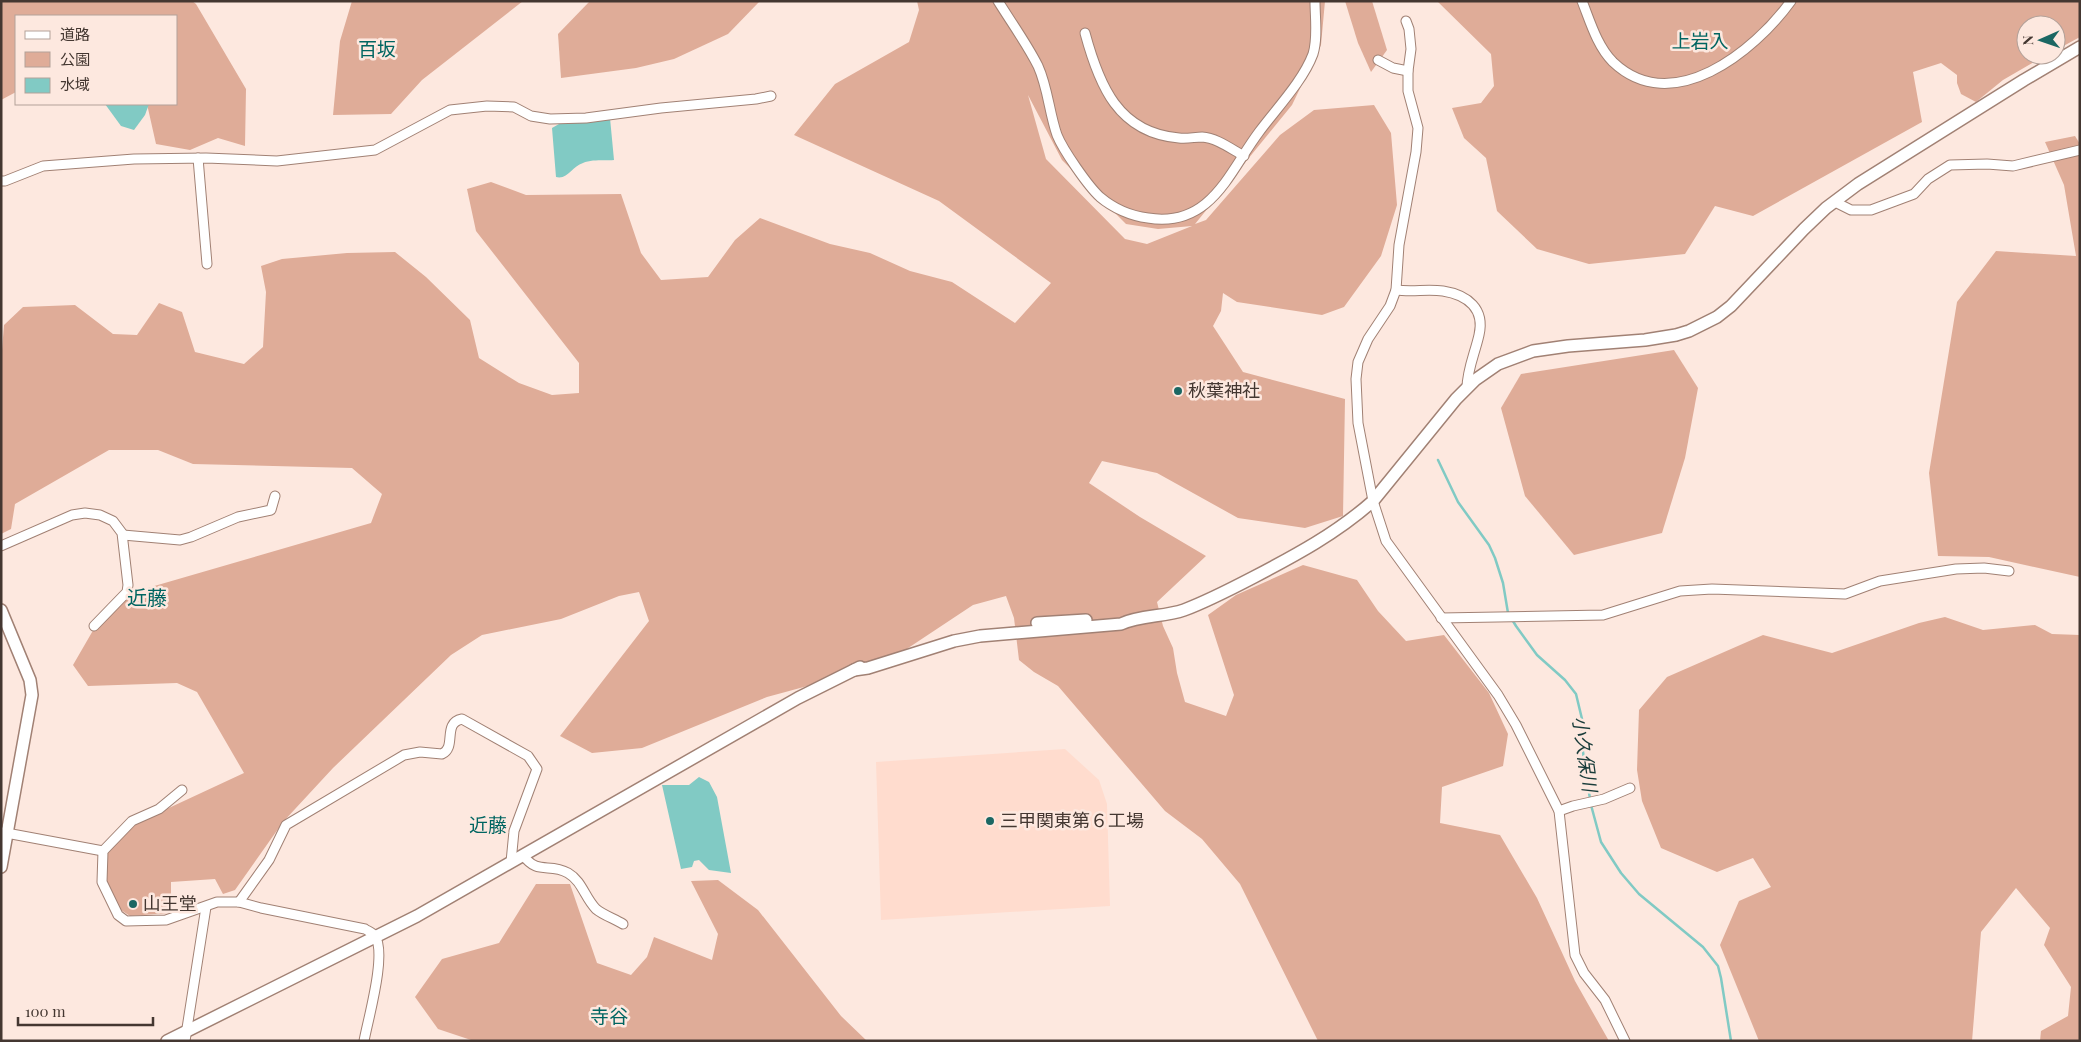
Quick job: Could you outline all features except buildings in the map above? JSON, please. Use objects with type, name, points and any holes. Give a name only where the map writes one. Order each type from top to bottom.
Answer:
[{"type":"street","points":[[998,1],[1037,65],[1048,92],[1057,134],[1064,150],[1100,197],[1136,217],[1153,219],[1172,219],[1189,213],[1207,203],[1222,187],[1256,136],[1298,81],[1313,54],[1315,1]]},
{"type":"street","points":[[1582,1],[1599,43],[1612,61],[1630,76],[1650,82],[1673,84],[1693,79],[1730,59],[1757,40],[1790,1]]},
{"type":"street","points":[[1406,21],[1412,49],[1408,71],[1408,91],[1418,128],[1416,152],[1399,245],[1396,290],[1390,306],[1368,339],[1358,362],[1356,378],[1358,423],[1373,501],[1386,540],[1498,695],[1516,725],[1559,811],[1575,955],[1584,973],[1605,1000],[1625,1041]]},
{"type":"street","points":[[1085,33],[1095,67],[1104,88],[1114,104],[1130,120],[1141,127],[1179,138],[1203,137],[1215,140],[1244,156]]},
{"type":"street","points":[[167,1041],[185,1036],[416,916],[798,698],[886,655],[967,631],[1008,625],[1120,618],[1127,621],[1182,611],[1210,599],[1314,545],[1340,528],[1373,501],[1467,388],[1498,364],[1524,353],[1568,346],[1660,338],[1689,331],[1706,323],[1731,306],[1804,229],[1858,184],[2080,46]]},
{"type":"street","points":[[1378,60],[1393,68],[1408,71]]},
{"type":"street","points":[[1,181],[44,166],[134,159],[198,158],[277,161],[375,150],[450,110],[487,106],[514,107],[531,116],[550,119],[586,118],[661,108],[756,100],[771,96]]},
{"type":"street","points":[[1835,202],[1851,210],[1871,210],[1914,194],[1928,179],[1950,165],[1987,164],[2013,166],[2080,150]]},
{"type":"street","points":[[198,158],[207,264]]},
{"type":"street","points":[[1396,290],[1443,291],[1457,296],[1479,310],[1482,319],[1480,334],[1467,378],[1467,388]]},
{"type":"street","points":[[123,535],[180,540],[238,517],[271,510],[275,496]]},
{"type":"street","points":[[1,546],[72,516],[85,513],[100,515],[113,521],[123,535],[127,592],[94,626]]},
{"type":"street","points":[[1441,618],[1506,616],[1581,617],[1603,615],[1680,591],[1712,589],[1845,594],[1880,581],[1956,569],[1984,568],[2009,571]]},
{"type":"street","points":[[1,610],[30,680],[32,695],[4,833],[1,867]]},
{"type":"street","points":[[239,902],[269,860],[286,825],[404,755],[413,752],[442,754],[446,752],[449,747],[451,725],[456,720],[462,719],[528,756],[537,769],[514,831],[511,862]]},
{"type":"street","points":[[1559,811],[1630,788]]},
{"type":"street","points":[[182,790],[159,809],[132,821],[103,851],[102,882],[112,905],[123,920],[132,922],[166,920],[218,902],[239,902],[365,929],[375,936],[379,965],[364,1041]]},
{"type":"street","points":[[4,833],[103,851]]},
{"type":"street","points":[[523,855],[530,864],[538,868],[553,868],[565,871],[574,877],[598,910],[623,924]]},
{"type":"street","points":[[185,1036],[206,907]]},
{"type":"shaded area","points":[[1065,749],[1099,780],[1107,804],[1110,906],[881,920],[876,762]]},
{"type":"green space","points":[[1,1],[192,1],[196,4],[246,89],[245,146],[218,138],[190,150],[156,144],[147,105],[178,105],[178,15],[15,15],[15,93],[1,100]]},
{"type":"green space","points":[[352,1],[523,1],[422,80],[391,114],[333,115],[340,41]]},
{"type":"green space","points":[[590,1],[760,1],[728,34],[674,59],[636,68],[561,78],[558,34]]},
{"type":"green space","points":[[917,1],[1325,1],[1321,45],[1292,105],[1195,224],[1206,220],[1280,135],[1314,110],[1374,105],[1391,133],[1397,205],[1381,256],[1344,307],[1322,315],[1237,302],[1223,293],[1221,311],[1213,326],[1243,372],[1345,399],[1343,516],[1305,528],[1238,518],[1157,473],[1102,461],[1089,483],[1140,517],[1206,556],[1157,602],[1163,626],[1173,648],[1177,673],[1185,702],[1226,716],[1234,695],[1208,615],[1236,595],[1303,565],[1357,580],[1378,611],[1406,641],[1444,635],[1489,693],[1508,734],[1503,766],[1442,787],[1440,823],[1500,835],[1537,898],[1575,981],[1609,1041],[1318,1041],[1240,884],[1202,839],[1165,811],[1058,686],[1034,672],[1019,660],[1014,618],[1006,596],[973,605],[881,666],[767,697],[642,748],[592,753],[560,736],[649,621],[639,592],[619,596],[561,619],[482,635],[451,655],[333,768],[283,822],[235,890],[223,894],[215,879],[171,882],[171,899],[168,913],[130,916],[121,910],[106,881],[107,853],[128,827],[244,773],[197,692],[177,683],[88,686],[73,665],[106,608],[144,589],[371,523],[382,494],[352,468],[193,464],[158,450],[109,450],[15,504],[11,529],[1,534],[1,363],[4,325],[23,307],[75,305],[113,334],[137,335],[159,303],[182,312],[195,352],[244,364],[263,347],[266,292],[261,266],[282,259],[347,253],[395,252],[426,277],[470,320],[479,358],[519,383],[552,395],[579,393],[579,363],[476,231],[467,189],[491,182],[526,195],[621,194],[641,253],[661,280],[708,277],[735,240],[760,218],[830,244],[870,253],[910,271],[952,282],[1015,323],[1051,283],[939,201],[794,135],[835,84],[909,42],[919,10]],"holes":[[[1028,95],[1062,160],[1126,224],[1158,229],[1192,226],[1147,244],[1125,239],[1046,159]]]},
{"type":"green space","points":[[1345,1],[1372,1],[1387,50],[1371,72],[1358,43]]},
{"type":"green space","points":[[1437,1],[2080,1],[2080,37],[2066,45],[2066,15],[2016,15],[2016,65],[2029,65],[2003,80],[1976,102],[1961,94],[1957,83],[1957,75],[1941,63],[1913,72],[1922,122],[1753,216],[1715,206],[1685,254],[1589,264],[1537,249],[1497,211],[1486,158],[1464,138],[1452,108],[1481,103],[1494,86],[1491,54]]},
{"type":"green space","points":[[2075,136],[2080,144],[2080,577],[1989,557],[1938,556],[1929,473],[1957,302],[1996,251],[2076,256],[2064,185],[2045,142]]},
{"type":"green space","points":[[1674,350],[1698,388],[1685,458],[1662,533],[1574,555],[1525,496],[1501,408],[1521,374]]},
{"type":"green space","points":[[1945,617],[1983,630],[2035,625],[2052,634],[2080,635],[2080,1041],[2040,1041],[2041,1031],[2068,1016],[2071,987],[2044,945],[2050,928],[2016,888],[1981,932],[1972,1041],[1759,1041],[1720,945],[1739,901],[1771,887],[1753,858],[1717,872],[1661,848],[1642,801],[1637,770],[1639,710],[1667,677],[1763,635],[1832,653],[1919,623]]},
{"type":"green space","points":[[718,880],[758,910],[841,1016],[867,1041],[474,1041],[438,1029],[415,997],[442,959],[499,943],[536,884],[570,884],[597,963],[631,975],[647,957],[654,937],[712,960],[718,934],[691,881]]},
{"type":"water","points":[[106,105],[149,105],[145,115],[134,130],[121,126]]},
{"type":"water","points":[[610,118],[614,160],[587,162],[579,165],[567,175],[556,177],[552,128],[559,124]]},
{"type":"water","points":[[699,777],[709,782],[717,797],[731,873],[709,870],[699,860],[694,861],[692,867],[681,869],[662,785],[689,785]]},
{"type":"waterway","name":"小久保川","points":[[1438,460],[1458,502],[1489,545],[1495,558],[1503,583],[1508,613],[1537,655],[1565,680],[1576,694],[1582,719],[1583,752],[1590,799]]},
{"type":"waterway","name":"小久保川","points":[[1591,805],[1601,842],[1621,873],[1639,894],[1703,947],[1718,966],[1731,1041]]},
{"type":"place","name":"秋葉神社","points":[[1178,391]]},
{"type":"place","name":"三甲関東第６工場","points":[[990,821]]},
{"type":"place","name":"山王堂","points":[[133,904]]},
{"type":"district","name":"上岩入","points":[[1700,41]]},
{"type":"district","name":"百坂","points":[[377,49]]},
{"type":"district","name":"近藤","points":[[147,598]]},
{"type":"district","name":"近藤","points":[[488,825]]},
{"type":"district","name":"寺谷","points":[[609,1016]]}]
